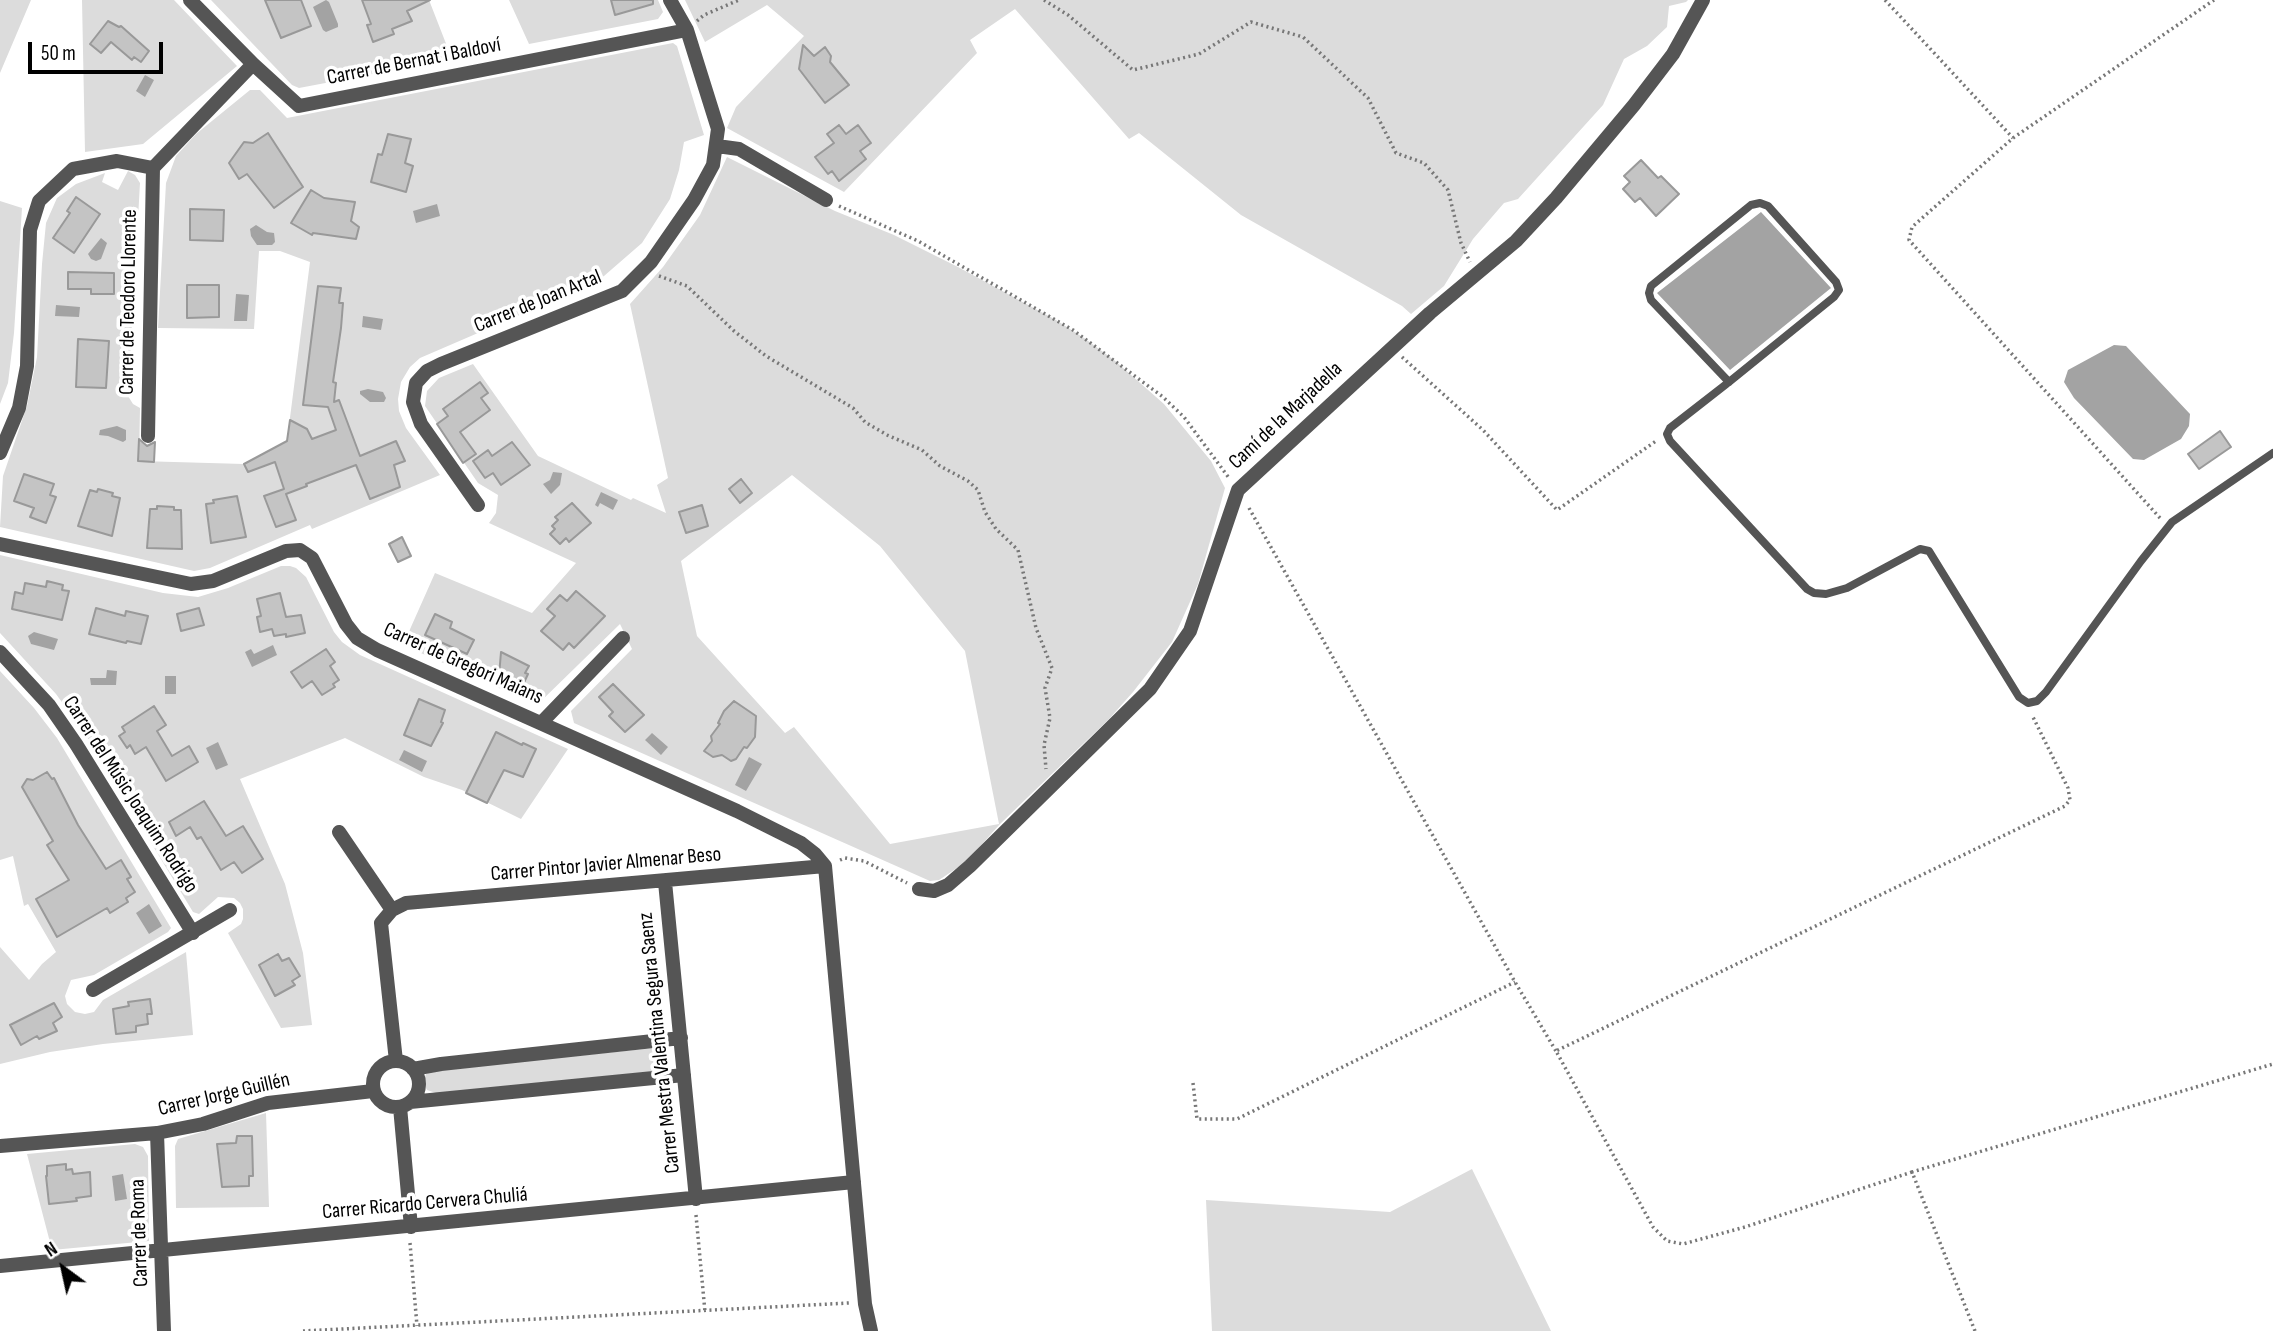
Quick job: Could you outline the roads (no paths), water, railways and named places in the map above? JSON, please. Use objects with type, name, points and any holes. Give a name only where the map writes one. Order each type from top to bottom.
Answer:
[{"type":"street","name":"Carrer de Bernat i Baldoví","points":[[190,0],[299,106],[687,30]]},
{"type":"street","name":"Carrer de Joan Artal","points":[[478,505],[421,425],[413,402],[416,383],[427,370],[612,296],[630,286],[694,200],[713,164],[718,129],[687,30],[670,0]]},
{"type":"street","name":"Camí de la Marjadella","points":[[919,889],[934,891],[948,885],[1016,823],[1150,689],[1190,631],[1238,490],[1391,348],[1516,241],[1556,198],[1674,54],[1703,0]]},
{"type":"street","points":[[0,453],[19,408],[27,366],[30,230],[39,201],[73,169],[117,161],[153,168],[253,64]]},
{"type":"street","points":[[717,146],[739,149],[826,200]]},
{"type":"street","name":"Carrer de Teodoro Llorente","points":[[148,436],[153,168]]},
{"type":"street","name":"Carrer de Gregori Maians","points":[[0,544],[191,584],[213,581],[286,551],[300,550],[312,558],[346,624],[357,638],[737,811],[801,843],[815,853],[825,866]]},
{"type":"street","points":[[542,722],[623,638]]},
{"type":"street","name":"Carrer del Músic Joaquim Rodrigo","points":[[0,652],[49,705],[76,744],[193,933]]},
{"type":"street","points":[[339,832],[392,910],[381,923],[396,1061]]},
{"type":"street","points":[[825,866],[865,1302],[871,1331]]},
{"type":"street","name":"Carrer Pintor Javier Almenar Beso","points":[[392,910],[406,903],[825,866]]},
{"type":"street","name":"Carrer Mestra Valentina Segura Saenz","points":[[665,882],[696,1199]]},
{"type":"street","points":[[93,990],[230,910]]},
{"type":"street","points":[[414,1069],[681,1038]]},
{"type":"street","points":[[411,1227],[405,1105],[417,1093],[419,1085],[414,1069],[401,1061],[384,1064],[376,1071],[372,1083],[376,1098],[386,1105],[405,1105],[684,1076]]},
{"type":"street","name":"Carrer Jorge Guillén","points":[[0,1146],[157,1133],[203,1124],[268,1102],[373,1091]]},
{"type":"street","name":"Carrer de Roma","points":[[157,1133],[164,1331]]},
{"type":"street","name":"Carrer Ricardo Cervera Chuliá","points":[[0,1266],[854,1182]]},
{"type":"lane","points":[[1729,382],[1651,300],[1649,293],[1651,286],[1751,205],[1760,203],[1768,206],[1836,282],[1839,290],[1834,298],[1729,382],[1670,428],[1667,434],[1670,441],[1807,589],[1814,593],[1826,594],[1847,589],[1920,549],[1929,551],[2018,697],[2028,703],[2046,692],[2172,522],[2273,453]]}]
